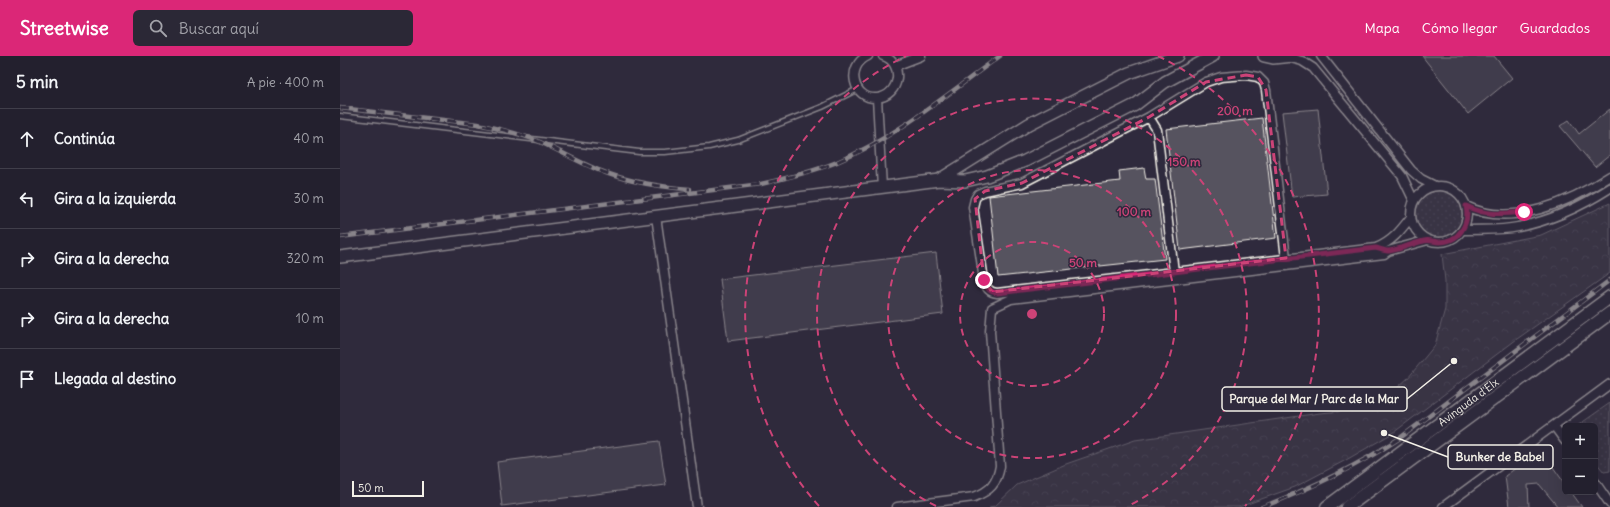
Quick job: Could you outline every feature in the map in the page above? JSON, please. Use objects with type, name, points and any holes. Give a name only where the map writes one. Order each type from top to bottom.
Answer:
[{"type":"main road","name":"Avinguda d'Elx","points":[[1327,507],[1610,297]]},
{"type":"main road","name":"Avinguda d'Elx","points":[[1347,507],[1610,313]]},
{"type":"main road","points":[[1321,507],[1346,493]]},
{"type":"street","points":[[862,57],[857,65],[854,77],[858,89],[870,97],[877,98],[884,96],[895,87],[898,73],[892,61],[883,56]]},
{"type":"street","points":[[895,66],[921,56]]},
{"type":"street","points":[[939,180],[1042,117],[1129,73],[1178,56]]},
{"type":"street","points":[[340,257],[939,180],[965,181],[987,176],[1025,161],[1134,105],[1165,82],[1213,56]]},
{"type":"street","points":[[1264,56],[1273,58],[1290,57],[1302,61],[1313,68],[1402,176],[1414,200]]},
{"type":"street","points":[[1321,56],[1323,61],[1411,170],[1421,180],[1435,186]]},
{"type":"street","points":[[1286,258],[1266,90],[1264,82],[1258,77],[1246,74],[1216,78],[1206,82],[1150,117],[1022,184],[985,191],[978,194],[973,207],[986,288],[997,293],[1376,248],[1394,238],[1411,217],[1414,200],[1423,191],[1435,186],[1442,186],[1454,190],[1462,197],[1466,206],[1467,218],[1462,230],[1458,235],[1447,241],[1434,242],[1428,240],[1417,230],[1411,217]]},
{"type":"street","points":[[877,98],[882,188]]},
{"type":"street","points":[[1150,117],[1157,130],[1174,272]]},
{"type":"street","points":[[1466,206],[1485,213],[1496,214],[1524,212],[1551,207],[1576,196],[1610,176]]},
{"type":"street","points":[[1462,230],[1517,227],[1535,222],[1566,212],[1610,188]]},
{"type":"street","points":[[656,216],[697,507]]},
{"type":"street","points":[[897,507],[974,497],[984,493],[992,486],[998,477],[1000,466],[990,331],[992,308],[1011,299],[1384,254],[1388,251],[1428,240]]},
{"type":"street","points":[[1376,248],[1388,251]]},
{"type":"street","points":[[1442,507],[1610,384]]},
{"type":"street","points":[[1554,426],[1562,437]]},
{"type":"street","points":[[1598,485],[1609,498]]},
{"type":"lane","points":[[340,116],[639,152],[665,152],[710,147],[738,140],[822,107],[858,89]]},
{"type":"highlighted area","points":[[1246,75],[1258,77],[1266,90],[1286,258],[992,292],[984,280],[975,199],[985,191],[1022,183],[1149,117],[1206,82]]},
{"type":"green space","points":[[1439,191],[1452,195],[1458,201],[1462,214],[1458,227],[1452,233],[1439,237],[1426,233],[1420,227],[1416,214],[1420,201],[1426,195]]},
{"type":"green space","points":[[1610,203],[1610,273],[1517,339],[1393,433],[1295,487],[1239,507],[989,507],[995,506],[1017,485],[1066,464],[1135,440],[1320,413],[1375,408],[1408,378],[1435,345],[1445,309],[1445,281],[1442,254],[1541,235]]},
{"type":"green space","points":[[1610,403],[1610,471],[1604,472],[1598,465],[1598,423],[1581,423]]},
{"type":"building","points":[[1422,56],[1494,56],[1512,78],[1468,114]]},
{"type":"building","points":[[1318,109],[1327,194],[1292,197],[1282,112]]},
{"type":"building","points":[[1610,109],[1610,155],[1595,167],[1560,126],[1569,120],[1579,134]]},
{"type":"building","points":[[1262,118],[1276,238],[1180,250],[1166,129]]},
{"type":"building","points":[[1144,168],[1146,179],[1155,179],[1165,259],[998,277],[989,196],[1120,181],[1119,171]]},
{"type":"building","points":[[936,253],[943,314],[728,341],[720,279]]},
{"type":"building","points":[[659,441],[666,485],[502,506],[497,462]]},
{"type":"building","points":[[1541,454],[1546,457],[1562,480],[1562,495],[1573,495],[1582,507],[1558,507],[1539,484],[1528,485],[1529,507],[1509,507],[1505,476],[1520,465],[1538,463]]},
{"type":"railway","points":[[340,237],[761,184],[818,169],[859,152],[901,127],[1000,56]]},
{"type":"railway","points":[[340,108],[478,124],[525,136],[606,173],[648,184],[690,189]]},
{"type":"railway","points":[[1262,507],[1332,477],[1366,459],[1400,438],[1610,280]]},
{"type":"place","name":"Parque del Mar / Parc de la Mar","points":[[1454,361]]},
{"type":"place","name":"Bunker de Babel","points":[[1384,433]]},
{"type":"route","points":[[984,280],[986,288],[997,293],[1376,248],[1388,251],[1428,240],[1440,242],[1453,238],[1458,235],[1466,224],[1468,212],[1466,206],[1485,213],[1507,214],[1524,212]]}]
